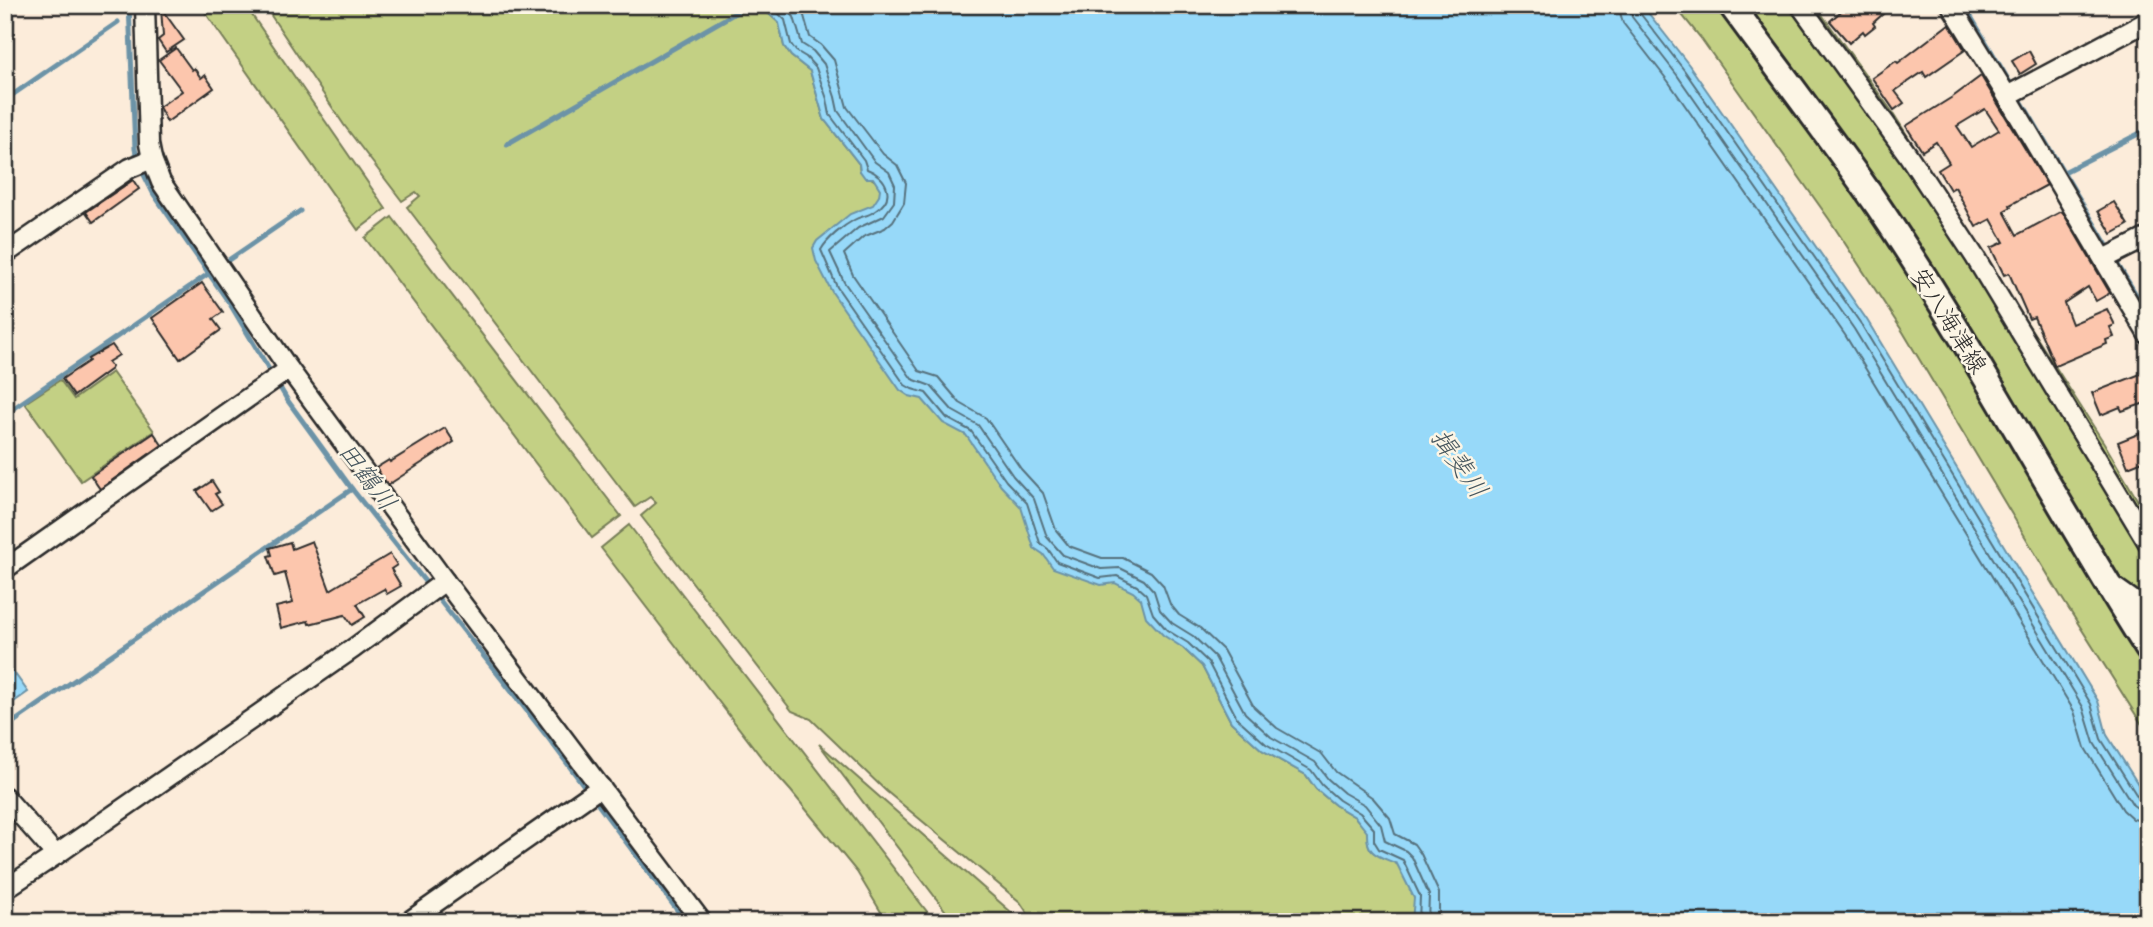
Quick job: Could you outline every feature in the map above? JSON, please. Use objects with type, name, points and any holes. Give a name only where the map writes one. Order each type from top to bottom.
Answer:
[{"type":"main road","name":"安八海津線","points":[[1731,5],[1878,206],[1961,337],[2104,580],[2148,649]]},
{"type":"street","points":[[145,5],[142,162],[161,182],[286,371],[443,582],[593,792],[702,922]]},
{"type":"street","points":[[1800,5],[1908,155],[1975,257],[2148,543]]},
{"type":"street","points":[[1951,5],[2148,335]]},
{"type":"street","points":[[2007,96],[2148,21]]},
{"type":"street","points":[[5,254],[142,162]]},
{"type":"street","points":[[2104,260],[2148,237]]},
{"type":"street","points":[[5,569],[286,371]]},
{"type":"street","points":[[2104,580],[2137,603],[2148,616]]},
{"type":"street","points":[[5,889],[354,648],[443,582]]},
{"type":"street","points":[[408,922],[593,792]]},
{"type":"street","points":[[5,797],[56,855]]},
{"type":"green space","points":[[200,5],[245,5],[386,209],[358,230]]},
{"type":"green space","points":[[264,5],[759,5],[779,23],[784,46],[791,56],[810,71],[824,119],[859,164],[860,171],[877,182],[920,276],[1183,648],[1202,666],[1231,722],[1262,750],[1306,775],[1316,789],[1355,817],[1368,832],[1368,841],[1373,851],[1402,869],[1432,922],[954,922],[819,744],[1019,919],[1028,914],[1020,902],[886,791],[811,719],[792,711],[641,516],[656,503],[650,497],[635,507],[407,207],[420,196],[416,192],[402,201],[344,125]]},
{"type":"green space","points":[[1674,5],[1720,5],[1869,215],[1953,342],[2098,586],[2148,664],[2148,734],[2060,595],[1903,332],[1829,219],[1700,37]]},
{"type":"green space","points":[[1745,5],[1794,5],[1969,258],[2148,552],[2148,608],[2115,578]]},
{"type":"green space","points":[[1804,5],[1815,5],[1893,113],[2104,443],[2148,518],[2148,535]]},
{"type":"green space","points":[[392,217],[621,516],[592,538],[365,238]]},
{"type":"green space","points":[[112,372],[154,431],[81,481],[25,403],[60,380],[74,399]]},
{"type":"green space","points":[[629,525],[935,922],[887,922],[857,872],[765,762],[601,548]]},
{"type":"water","name":"揖斐川","points":[[759,5],[1642,5],[1689,65],[1867,320],[2098,701],[2107,735],[2148,800],[2148,922],[1412,922],[1414,898],[1397,864],[1372,851],[1367,832],[1355,817],[1316,789],[1306,775],[1262,750],[1231,722],[1202,666],[1183,648],[1163,635],[1146,617],[1141,599],[1133,592],[1115,583],[1101,585],[1053,568],[1043,554],[1034,548],[1021,507],[1001,486],[966,435],[943,423],[922,399],[909,396],[900,390],[832,292],[816,261],[813,248],[817,241],[850,214],[873,205],[880,189],[873,178],[865,178],[859,164],[824,119],[810,71],[791,56],[784,46],[779,23]]},
{"type":"water","points":[[5,660],[28,692],[5,708]]},
{"type":"building","points":[[1848,5],[1893,5],[1873,23],[1875,26],[1865,34],[1863,31],[1849,43],[1830,21]]},
{"type":"building","points":[[161,8],[184,40],[166,52],[158,40],[163,36]]},
{"type":"building","points":[[1949,24],[1965,50],[1926,77],[1923,72],[1895,91],[1904,103],[1894,110],[1872,78],[1896,61],[1898,63]]},
{"type":"building","points":[[176,48],[192,70],[194,68],[201,78],[205,75],[214,88],[167,122],[159,107],[182,91],[159,60]]},
{"type":"building","points":[[2029,51],[2036,64],[2020,74],[2012,61]]},
{"type":"building","points":[[1981,76],[2047,185],[2004,211],[2017,235],[2062,211],[2110,293],[2096,301],[2088,287],[2064,303],[2072,324],[2107,309],[2115,325],[2110,327],[2114,337],[2106,340],[2107,344],[2055,366],[2034,317],[2029,319],[2009,273],[2004,275],[1991,248],[2004,242],[1991,219],[1976,227],[1955,187],[1950,190],[1938,170],[1949,163],[1936,142],[1922,151],[1906,126]],"holes":[[[1985,109],[1999,130],[1971,147],[1957,126]]]},
{"type":"building","points":[[133,180],[139,189],[93,222],[86,212]]},
{"type":"building","points":[[2114,202],[2128,225],[2112,234],[2098,211]]},
{"type":"building","points":[[202,283],[223,312],[213,319],[221,330],[180,359],[152,318]]},
{"type":"building","points":[[112,345],[119,355],[108,362],[111,369],[74,396],[62,379]]},
{"type":"building","points":[[2148,371],[2148,402],[2122,411],[2120,407],[2101,415],[2092,393]]},
{"type":"building","points":[[445,428],[454,442],[388,485],[376,468]]},
{"type":"building","points":[[2148,430],[2148,459],[2128,467],[2118,442]]},
{"type":"building","points":[[154,433],[162,445],[100,489],[91,476]]},
{"type":"building","points":[[212,481],[219,492],[215,494],[222,504],[211,511],[197,491]]},
{"type":"building","points":[[312,541],[330,590],[390,554],[397,565],[391,569],[401,586],[387,594],[384,589],[357,604],[365,617],[352,625],[345,615],[281,628],[276,607],[293,603],[285,573],[275,576],[268,556],[272,555],[270,548],[290,542],[292,549]]},
{"type":"waterway","name":"田鶴川","points":[[129,5],[135,149],[139,165],[153,193],[230,304],[288,401],[352,489],[549,739],[686,922]]},
{"type":"waterway","points":[[507,144],[749,5]]},
{"type":"waterway","points":[[1964,5],[2009,81]]},
{"type":"waterway","points":[[5,100],[118,22]]},
{"type":"waterway","points":[[2020,99],[2108,247]]},
{"type":"waterway","points":[[2064,172],[2148,129]]},
{"type":"waterway","points":[[227,261],[300,211]]},
{"type":"waterway","points":[[2118,265],[2148,314]]},
{"type":"waterway","points":[[5,414],[211,272]]},
{"type":"waterway","points":[[5,728],[352,489]]}]
